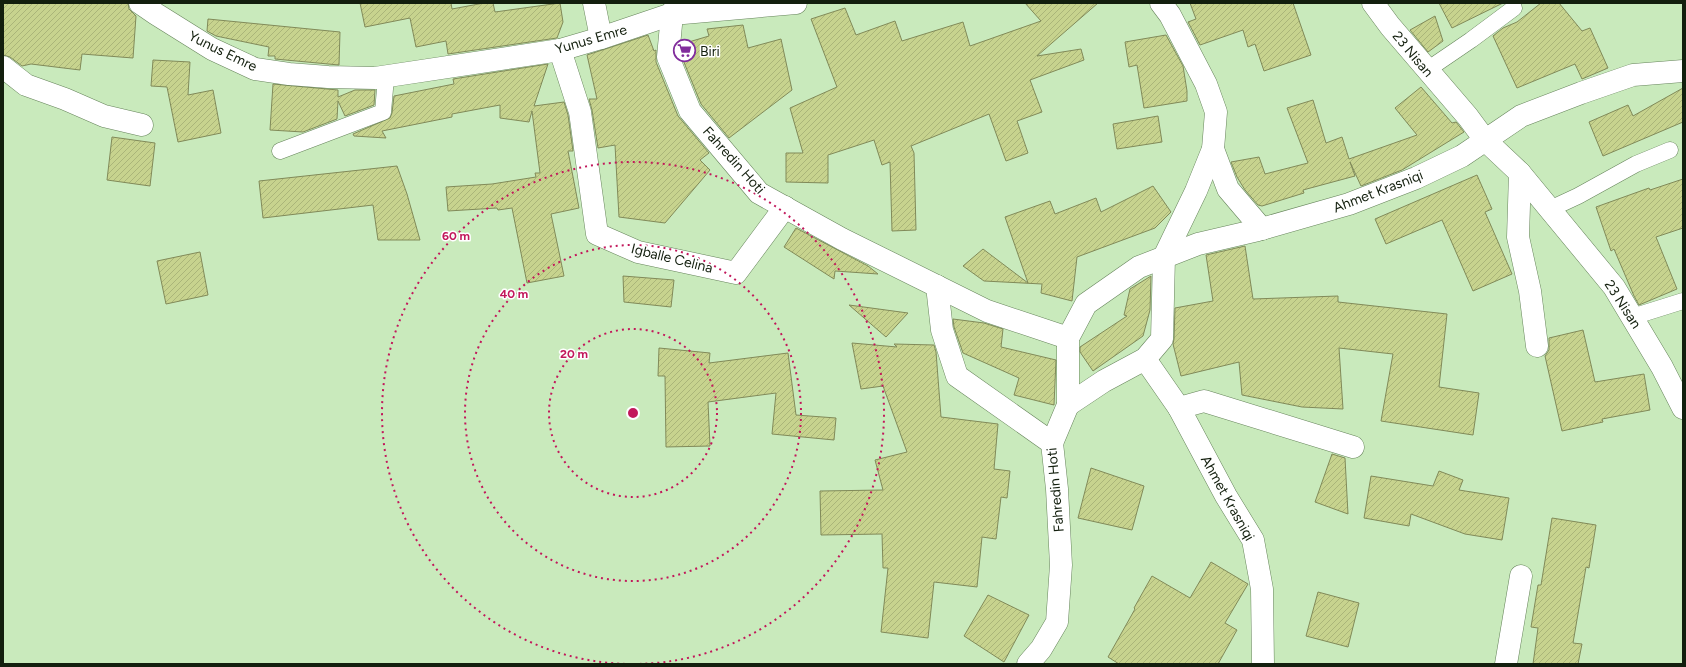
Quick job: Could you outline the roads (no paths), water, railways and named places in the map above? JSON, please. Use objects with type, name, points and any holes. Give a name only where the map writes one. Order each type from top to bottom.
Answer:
[{"type":"street","name":"Yunus Emre","points":[[140,3],[212,49],[254,69],[289,74],[328,77],[375,78],[560,50],[601,38],[674,9],[796,3]]},
{"type":"street","points":[[594,3],[601,38]]},
{"type":"street","points":[[1068,405],[1104,381],[1145,359],[1162,339],[1164,257],[1196,191],[1213,148],[1216,112],[1206,84],[1170,15],[1160,3]]},
{"type":"street","name":"23 Nisan","points":[[1373,3],[1390,26],[1468,117],[1485,140],[1520,173],[1614,287],[1662,367],[1683,408]]},
{"type":"street","name":"Fahredin Hoti","points":[[674,9],[668,57],[690,111],[759,193],[842,239],[987,311],[1068,338]]},
{"type":"street","name":"Igballe Celina","points":[[560,50],[580,112],[597,234],[638,252],[736,273],[785,207]]},
{"type":"street","points":[[3,67],[26,86],[65,98],[104,116],[142,125]]},
{"type":"street","name":"Ahmet Krasniqi","points":[[1068,338],[1086,304],[1139,267],[1198,244],[1262,229],[1350,204],[1416,178],[1462,156],[1521,116],[1588,91],[1633,75],[1683,71]]},
{"type":"street","points":[[1213,148],[1228,189],[1262,229]]},
{"type":"street","points":[[1520,173],[1518,236],[1530,291],[1536,346]]},
{"type":"street","name":"Fahredin Hoti","points":[[937,286],[942,330],[957,376],[1052,443],[1057,489],[1061,565],[1057,622],[1041,650],[1028,664]]},
{"type":"street","points":[[1052,443],[1068,405],[1068,338]]},
{"type":"street","name":"Ahmet Krasniqi","points":[[1145,359],[1179,408],[1226,496],[1253,540],[1262,589],[1263,664]]},
{"type":"street","points":[[1179,408],[1204,401],[1353,447]]},
{"type":"street","points":[[1506,664],[1521,576]]},
{"type":"lane","points":[[1427,70],[1514,8]]},
{"type":"lane","points":[[280,151],[383,112],[386,77]]},
{"type":"lane","points":[[1550,209],[1578,196],[1636,164],[1670,150]]},
{"type":"lane","points":[[1632,317],[1683,301]]},
{"type":"place","name":"Biri","points":[[685,51]]}]
